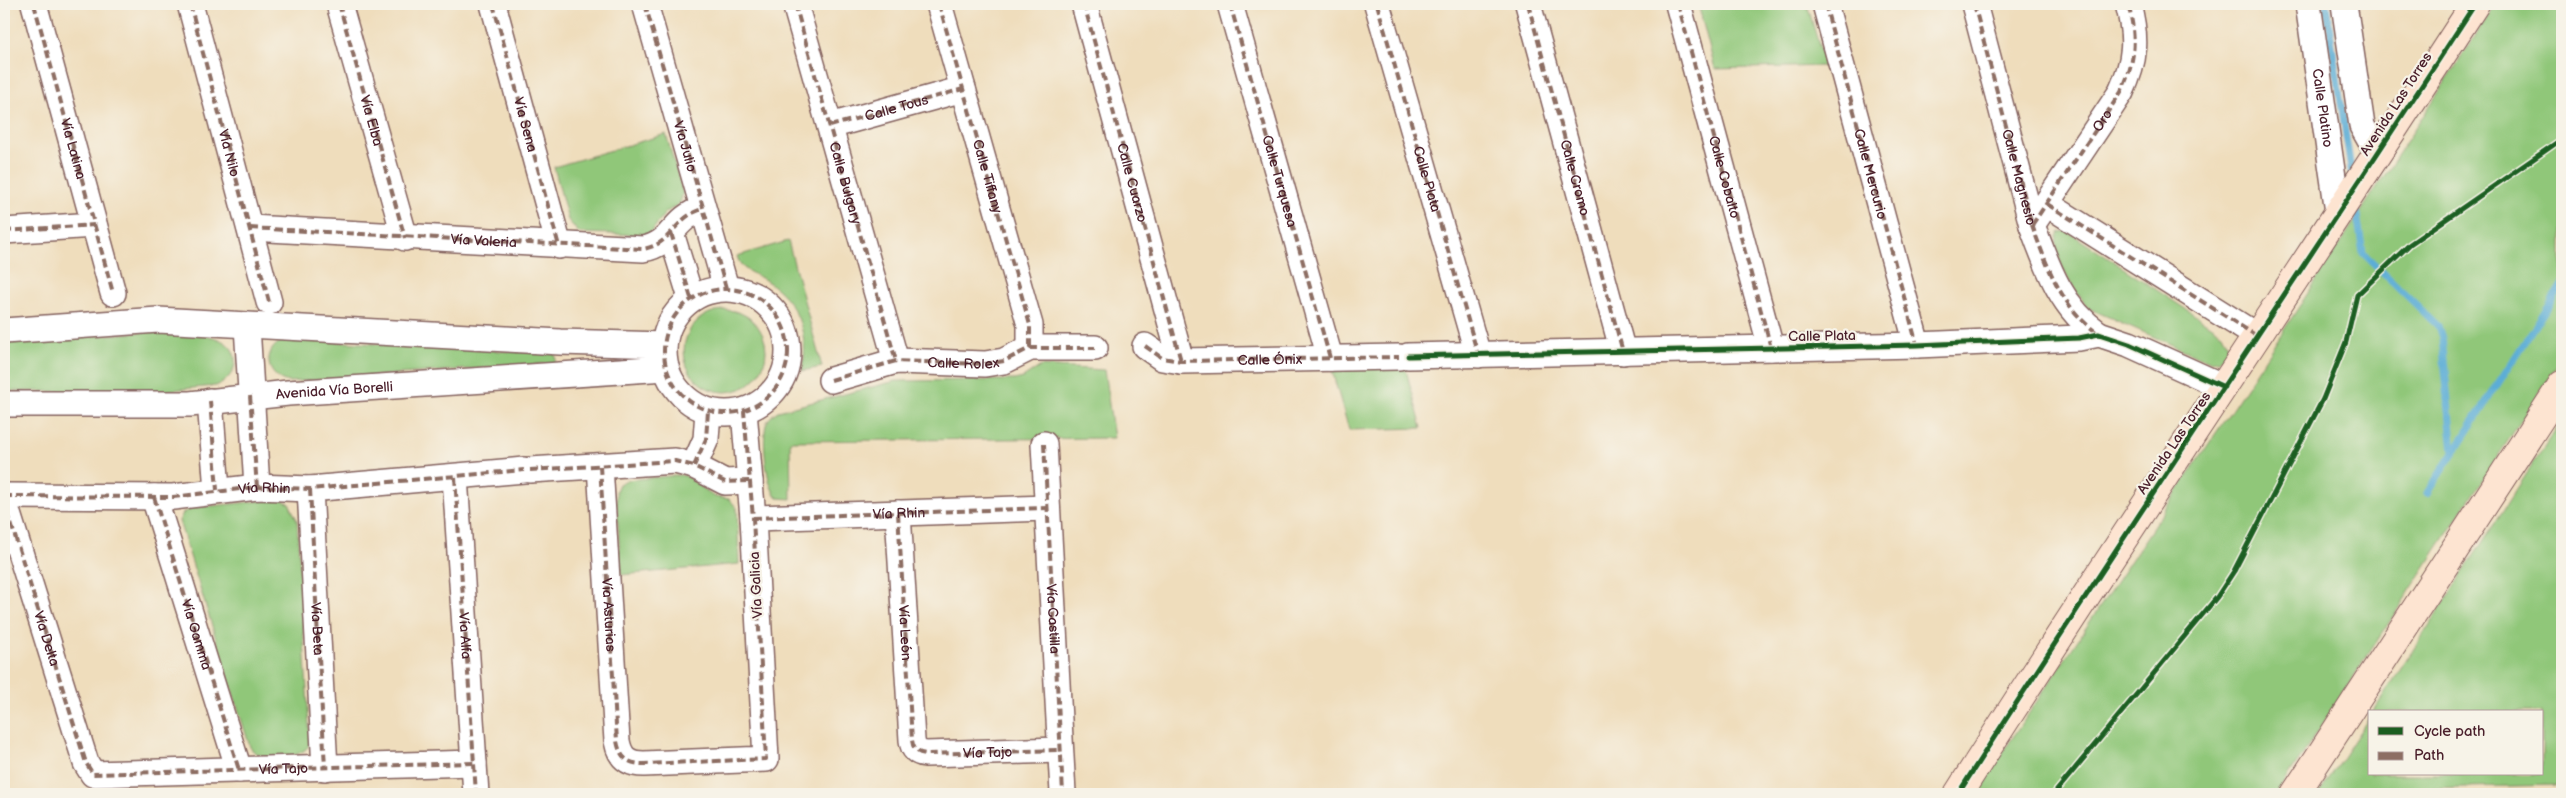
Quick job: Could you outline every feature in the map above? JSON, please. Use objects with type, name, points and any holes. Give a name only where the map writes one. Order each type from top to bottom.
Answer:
[{"type":"street","name":"Vía Latina","points":[[34,4],[113,293]]},
{"type":"street","name":"Vía Nilo","points":[[190,4],[269,302]]},
{"type":"street","name":"Vía Elba","points":[[338,4],[405,238]]},
{"type":"street","name":"Vía Sena","points":[[493,4],[558,246]]},
{"type":"street","name":"Vía Julio","points":[[645,4],[726,288]]},
{"type":"street","name":"Calle Bulgary","points":[[795,4],[896,361]]},
{"type":"street","name":"Calle Tiffany","points":[[939,4],[1030,325],[1030,348]]},
{"type":"street","name":"Calle Cuarzo","points":[[1084,4],[1181,361]]},
{"type":"street","name":"Calle Turquesa","points":[[1230,4],[1330,358]]},
{"type":"street","name":"Calle Plata","points":[[1377,4],[1478,355]]},
{"type":"street","name":"Calle Cromo","points":[[1528,4],[1623,352]]},
{"type":"street","name":"Calle Cobalto","points":[[1678,4],[1770,348]]},
{"type":"street","name":"Calle Mercurio","points":[[1825,4],[1917,345]]},
{"type":"street","name":"Calle Magnesio","points":[[1974,4],[2032,225],[2058,288],[2073,313],[2099,334]]},
{"type":"street","name":"Oro","points":[[2032,225],[2122,92],[2131,71],[2135,48],[2128,4]]},
{"type":"street","name":"Calle Platino","points":[[2308,4],[2338,212]]},
{"type":"street","points":[[2344,4],[2362,126],[2370,140],[2381,149]]},
{"type":"street","name":"Avenida Las Torres","points":[[1958,794],[2083,598],[2475,4]]},
{"type":"street","name":"Calle Tous","points":[[830,126],[963,89]]},
{"type":"street","points":[[2047,204],[2257,336]]},
{"type":"street","name":"Vía Valeria","points":[[250,228],[643,250],[659,245],[682,218],[702,209]]},
{"type":"street","points":[[4,231],[94,225]]},
{"type":"street","points":[[671,233],[691,298]]},
{"type":"street","points":[[726,288],[745,291],[763,300],[770,307],[776,314],[785,332],[788,352],[785,371],[776,388],[762,402],[744,411],[726,414],[708,411],[690,402],[675,387],[665,356],[668,327],[678,311],[691,298],[708,291],[726,288]]},
{"type":"street","points":[[4,331],[158,320],[601,343],[665,356]]},
{"type":"street","points":[[247,326],[257,487]]},
{"type":"street","name":"Calle Plata","points":[[1403,356],[1917,345],[2072,339],[2099,334],[2130,344],[2224,387]]},
{"type":"street","points":[[601,343],[601,372]]},
{"type":"street","name":"Calle Ónix","points":[[1145,346],[1162,358],[1181,361],[1403,356]]},
{"type":"street","name":"Calle Rolex","points":[[831,380],[896,361],[985,364],[1004,361],[1030,348],[1096,348]]},
{"type":"street","name":"Avenida Vía Borelli","points":[[4,404],[168,406],[250,396],[601,372],[665,356]]},
{"type":"street","points":[[2295,794],[2562,385]]},
{"type":"street","points":[[210,401],[217,490]]},
{"type":"street","points":[[694,466],[706,439],[708,411]]},
{"type":"street","name":"Vía Galicia","points":[[744,411],[753,518],[766,760]]},
{"type":"street","name":"Vía Castilla","points":[[1044,444],[1062,793]]},
{"type":"street","name":"Vía Rhin","points":[[4,496],[154,497],[257,487],[310,489],[527,470],[675,461],[694,466],[725,482],[750,481]]},
{"type":"street","name":"Vía Asturias","points":[[600,466],[618,749],[627,761],[644,764],[766,760]]},
{"type":"street","name":"Vía Alfa","points":[[455,477],[476,794]]},
{"type":"street","name":"Vía Beta","points":[[310,489],[325,768]]},
{"type":"street","name":"Vía Gamma","points":[[154,497],[239,770]]},
{"type":"street","name":"Vía Delta","points":[[4,501],[86,763],[93,774]]},
{"type":"street","name":"Vía Rhin","points":[[753,518],[1047,508]]},
{"type":"street","name":"Vía León","points":[[898,513],[912,740],[917,751]]},
{"type":"street","name":"Vía Tajo","points":[[917,751],[926,754],[1060,750]]},
{"type":"street","name":"Vía Tajo","points":[[93,774],[474,764]]},
{"type":"green space","points":[[1698,4],[1807,4],[1825,66],[1715,69]]},
{"type":"green space","points":[[2496,4],[2562,4],[2562,358],[2277,794],[1975,794],[2250,382]]},
{"type":"green space","points":[[666,134],[683,193],[680,203],[665,213],[652,231],[646,235],[579,233],[568,220],[554,167]]},
{"type":"green space","points":[[2067,231],[2222,333],[2228,345],[2226,354],[2219,360],[2209,361],[2088,308],[2066,274],[2058,255],[2057,236],[2060,232]]},
{"type":"green space","points":[[788,241],[822,367],[802,371],[804,344],[802,331],[793,308],[776,288],[744,268],[737,256]]},
{"type":"green space","points":[[725,310],[741,313],[754,322],[763,335],[766,351],[763,367],[754,380],[741,389],[725,392],[709,389],[696,380],[687,367],[684,351],[687,335],[696,322],[709,313]]},
{"type":"green space","points":[[144,332],[200,334],[214,337],[226,343],[233,352],[234,368],[228,378],[216,386],[149,392],[4,391],[4,343]]},
{"type":"green space","points":[[288,339],[555,354],[556,361],[555,363],[288,382],[274,374],[269,360],[274,347]]},
{"type":"green space","points":[[1404,363],[1422,428],[1349,430],[1332,371]]},
{"type":"green space","points":[[1041,366],[1104,370],[1114,438],[790,441],[791,499],[778,498],[774,493],[768,474],[764,439],[767,422],[778,411],[896,381],[1014,380],[1023,378]]},
{"type":"green space","points":[[2562,419],[2562,785],[2419,788],[2419,794],[2319,794],[2368,719],[2368,776],[2544,776],[2544,710],[2374,710]]},
{"type":"green space","points":[[686,476],[715,497],[729,499],[737,508],[739,564],[621,575],[616,491],[619,484],[627,480]]},
{"type":"green space","points":[[279,499],[289,503],[297,520],[310,743],[300,753],[291,756],[271,757],[262,756],[250,747],[179,521],[183,513],[192,508]]},
{"type":"waterway","points":[[2326,4],[2352,176]]},
{"type":"waterway","points":[[2355,202],[2363,253],[2438,326],[2442,338],[2453,453]]},
{"type":"waterway","points":[[2427,493],[2562,285]]},
{"type":"marked path","points":[[34,4],[113,293]]},
{"type":"marked path","points":[[190,4],[269,302]]},
{"type":"marked path","points":[[339,4],[405,238]]},
{"type":"marked path","points":[[493,4],[559,246]]},
{"type":"marked path","points":[[645,4],[726,288]]},
{"type":"marked path","points":[[795,4],[896,361]]},
{"type":"marked path","points":[[939,4],[1030,325],[1030,348]]},
{"type":"marked path","points":[[1084,4],[1181,361]]},
{"type":"marked path","points":[[1230,4],[1330,358]]},
{"type":"marked path","points":[[1377,4],[1478,355]]},
{"type":"marked path","points":[[1528,4],[1623,352]]},
{"type":"marked path","points":[[1678,4],[1771,348]]},
{"type":"marked path","points":[[1825,4],[1917,345]]},
{"type":"marked path","points":[[1974,4],[2032,225],[2050,271],[2065,299],[2086,324],[2099,334]]},
{"type":"marked path","points":[[2032,225],[2121,92],[2130,70],[2134,49],[2133,28],[2128,4]]},
{"type":"marked path","points":[[830,126],[963,89]]},
{"type":"marked path","points":[[2047,204],[2257,336]]},
{"type":"marked path","points":[[250,228],[643,249],[661,242],[684,219],[702,209]]},
{"type":"marked path","points":[[4,231],[94,225]]},
{"type":"marked path","points":[[671,233],[691,298]]},
{"type":"marked path","points":[[726,289],[750,294],[761,299],[770,307],[778,316],[783,327],[788,351],[783,375],[778,386],[770,395],[761,403],[750,408],[726,413],[702,408],[691,403],[682,395],[674,386],[669,375],[664,351],[669,327],[674,316],[682,307],[691,299],[702,294],[726,289]]},
{"type":"marked path","points":[[1145,346],[1162,358],[1181,361],[1399,357]]},
{"type":"marked path","points":[[831,380],[896,361],[985,364],[1004,361],[1030,348],[1095,348]]},
{"type":"marked path","points":[[250,396],[257,487]]},
{"type":"marked path","points":[[210,401],[217,490]]},
{"type":"marked path","points":[[694,466],[706,439],[708,411]]},
{"type":"marked path","points":[[600,466],[617,741],[620,752],[629,761],[644,764],[766,759],[753,518],[744,411]]},
{"type":"marked path","points":[[1044,444],[1063,793]]},
{"type":"marked path","points":[[530,470],[675,461],[694,466],[725,482],[750,481]]},
{"type":"marked path","points":[[4,496],[173,497],[257,487],[310,489],[524,470]]},
{"type":"marked path","points":[[455,477],[476,794]]},
{"type":"marked path","points":[[310,489],[325,768]]},
{"type":"marked path","points":[[154,497],[239,770]]},
{"type":"marked path","points":[[4,501],[86,763],[93,774],[474,763]]},
{"type":"marked path","points":[[753,518],[1047,508]]},
{"type":"marked path","points":[[898,513],[914,748],[918,752],[926,754],[1060,750]]},
{"type":"cycle path","points":[[1958,794],[2086,595],[2475,4]]},
{"type":"cycle path","points":[[2054,794],[2217,597],[2234,571],[2323,399],[2346,342],[2357,295],[2410,244],[2562,139]]},
{"type":"cycle path","points":[[1408,356],[1917,345],[2079,338],[2099,334],[2129,344],[2224,387]]}]
